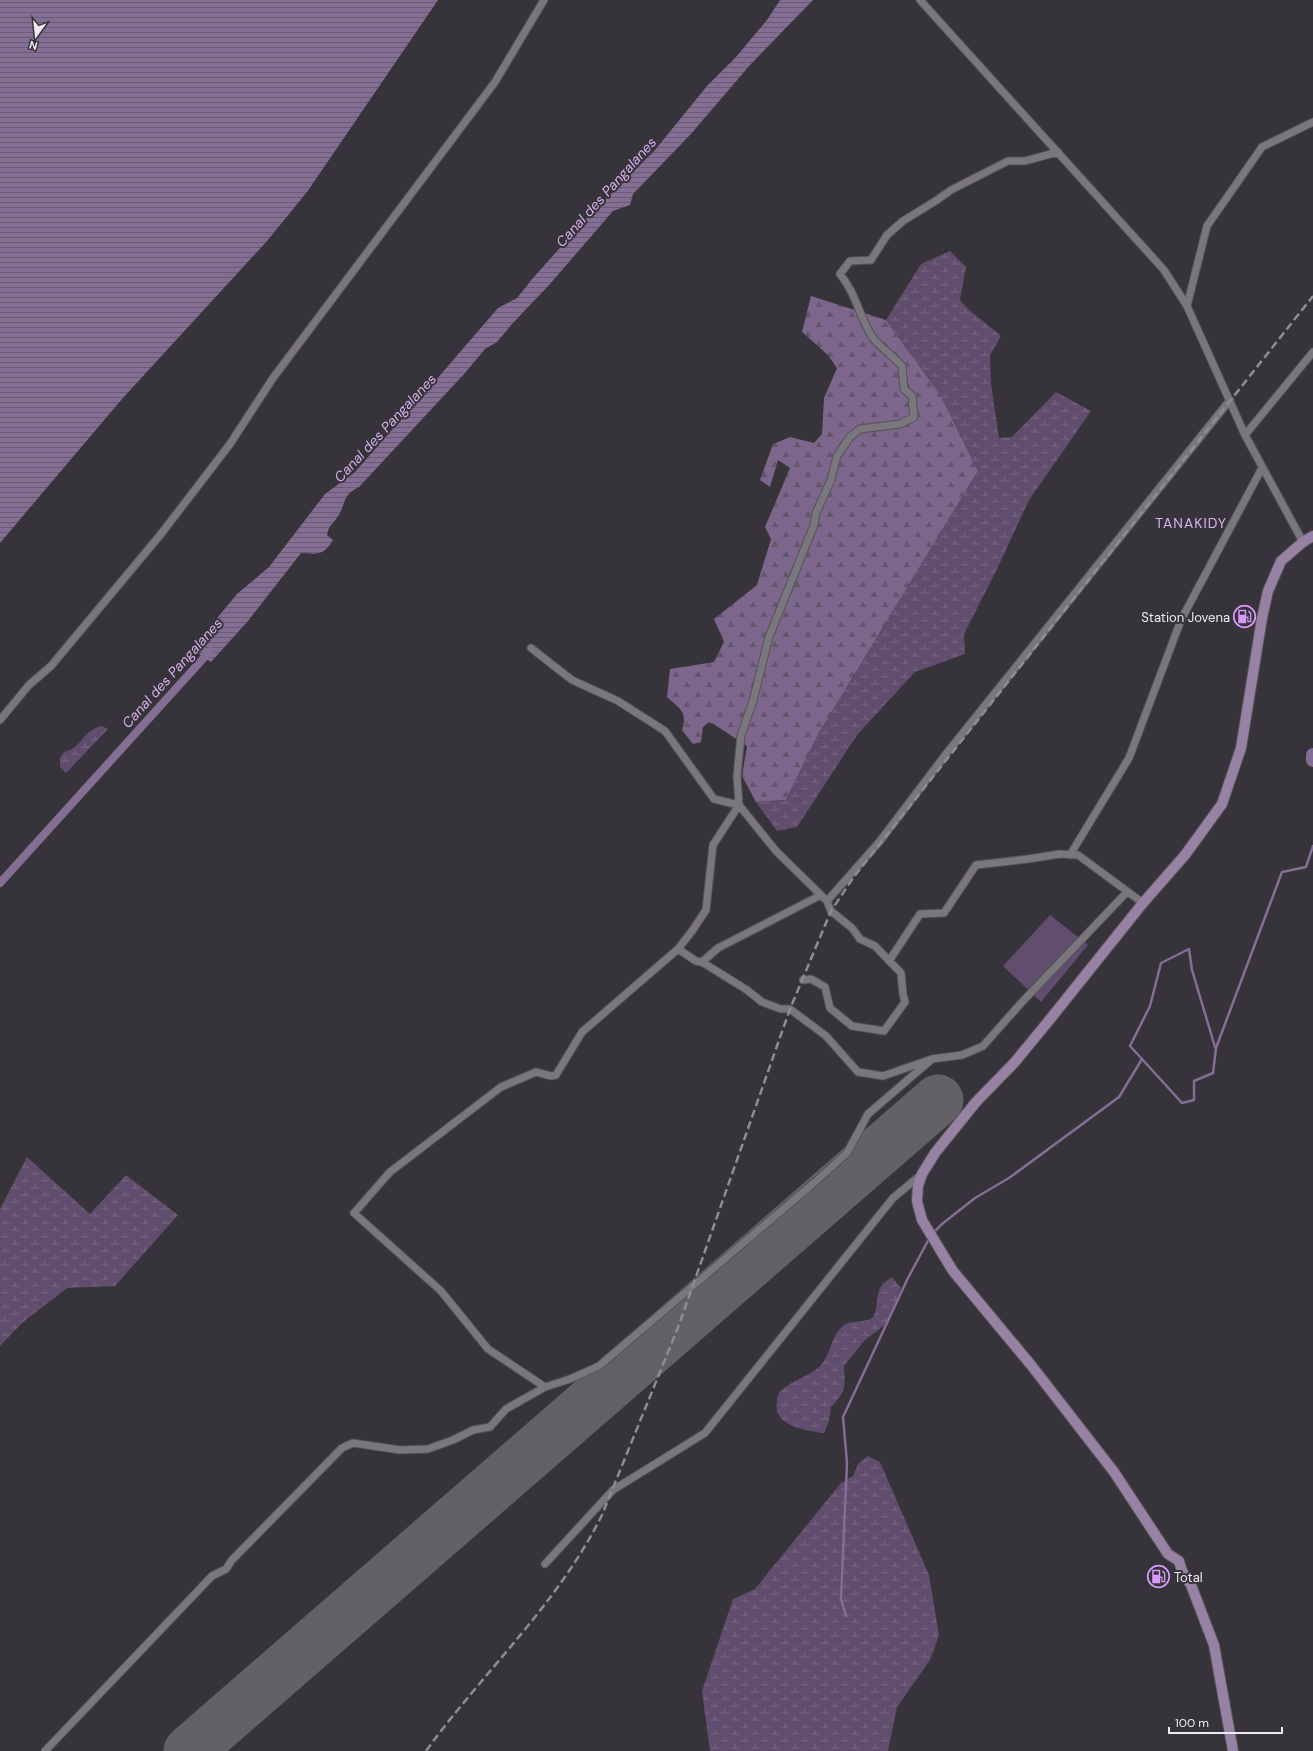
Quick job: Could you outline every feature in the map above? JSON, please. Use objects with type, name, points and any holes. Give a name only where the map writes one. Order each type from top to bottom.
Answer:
[{"type":"main road","points":[[1233,1751],[1214,1645],[1194,1592],[1182,1571],[1179,1561],[1168,1554],[1114,1472],[1030,1365],[953,1271],[922,1220],[917,1201],[918,1186],[922,1174],[935,1153],[967,1113],[1023,1052],[1143,904],[1185,855],[1222,804],[1241,748],[1262,618],[1268,591],[1281,561],[1303,542],[1313,536]]},
{"type":"street","points":[[0,720],[29,685],[51,666],[161,534],[230,444],[273,378],[495,82],[544,0]]},
{"type":"street","points":[[920,0],[1164,270],[1187,306],[1245,435],[1303,542]]},
{"type":"street","points":[[1187,306],[1208,226],[1262,147],[1313,122]]},
{"type":"street","points":[[803,980],[812,979],[825,987],[830,1008],[852,1026],[884,1031],[905,1002],[902,994],[901,973],[875,946],[860,939],[852,928],[831,911],[827,901],[776,851],[739,805],[737,776],[741,735],[753,701],[769,637],[814,525],[816,513],[831,480],[837,456],[850,437],[860,429],[900,424],[914,417],[912,396],[904,389],[902,366],[874,338],[863,320],[854,293],[840,274],[850,261],[871,260],[887,235],[903,221],[951,190],[1008,161],[1025,161],[1058,152]]},
{"type":"street","points":[[1245,435],[1313,352]]},
{"type":"street","points":[[827,901],[880,842],[951,748],[1230,400]]},
{"type":"street","points":[[1070,854],[1129,758],[1181,620],[1262,468]]},
{"type":"street","points":[[531,648],[572,680],[618,701],[665,731],[714,799],[739,805]]},
{"type":"street","points":[[545,1387],[488,1349],[440,1291],[354,1213],[390,1172],[501,1087],[536,1072],[551,1076],[556,1075],[582,1032],[678,950],[706,910],[713,845],[739,805]]},
{"type":"street","points":[[889,961],[920,914],[944,913],[976,865],[1060,854],[1078,855],[1143,904]]},
{"type":"street","points":[[678,950],[696,961],[702,962],[747,990],[762,1002],[781,1009],[790,1009],[826,1036],[858,1072],[883,1076],[932,1060],[962,1055],[983,1046],[1022,1000],[1127,892]]},
{"type":"street","points":[[702,962],[718,948],[821,895]]},
{"type":"street","points":[[45,1751],[212,1576],[226,1569],[232,1560],[342,1448],[353,1443],[400,1450],[428,1449],[453,1440],[473,1430],[490,1427],[506,1409],[545,1387],[570,1380],[599,1366],[662,1315],[847,1153],[868,1114],[932,1060]]},
{"type":"street","points":[[545,1564],[613,1490],[705,1433],[893,1198],[922,1174]]},
{"type":"green space","points":[[950,251],[966,267],[960,300],[968,309],[1001,336],[990,355],[991,384],[999,438],[1012,437],[1056,392],[1091,411],[1029,500],[997,569],[964,634],[965,654],[915,672],[857,735],[797,827],[777,831],[756,802],[786,800],[819,733],[978,471],[941,396],[886,320],[921,264]]},
{"type":"green space","points":[[811,296],[886,320],[941,396],[978,471],[819,733],[786,800],[756,802],[742,776],[747,746],[712,723],[708,723],[703,727],[701,742],[693,744],[682,730],[684,719],[682,711],[667,697],[670,669],[714,662],[724,642],[714,619],[757,585],[771,539],[765,527],[790,468],[778,460],[770,487],[760,480],[773,444],[790,437],[814,443],[822,434],[824,398],[837,368],[828,355],[802,332]]},
{"type":"green space","points":[[102,726],[108,729],[66,773],[60,767],[60,758],[64,752],[75,747],[90,731]]},
{"type":"green space","points":[[1050,915],[1088,945],[1041,1002],[1003,966]]},
{"type":"green space","points":[[27,1157],[90,1214],[126,1175],[178,1215],[115,1286],[67,1288],[23,1322],[0,1346],[0,1209]]},
{"type":"green space","points":[[892,1277],[901,1288],[895,1307],[886,1324],[865,1340],[844,1366],[844,1388],[840,1397],[831,1407],[829,1421],[824,1433],[800,1429],[785,1422],[780,1417],[777,1410],[779,1393],[788,1385],[818,1368],[826,1358],[839,1330],[844,1325],[851,1322],[867,1320],[873,1317],[876,1310],[878,1292],[883,1284]]},
{"type":"green space","points":[[868,1456],[880,1462],[929,1575],[939,1635],[930,1660],[897,1707],[888,1751],[710,1751],[702,1691],[733,1599],[755,1589],[841,1483],[853,1476],[858,1464]]},
{"type":"shaded area","points":[[0,0],[438,0],[307,192],[267,241],[122,399],[0,543]]},
{"type":"shaded area","points":[[780,0],[813,0],[750,65],[690,135],[633,194],[630,205],[613,211],[550,284],[497,342],[485,349],[465,373],[359,487],[349,494],[342,510],[330,526],[327,535],[333,540],[326,549],[316,554],[301,553],[248,621],[211,662],[196,652],[213,623],[237,594],[269,567],[325,494],[355,472],[418,400],[426,384],[436,380],[498,308],[517,298],[585,220],[655,150],[707,86],[736,57],[767,20]]},
{"type":"waterway","name":"Canal des Pangalanes","points":[[0,883],[210,651]]},
{"type":"waterway","points":[[1313,755],[1313,760]]},
{"type":"waterway","points":[[933,1233],[975,1198],[1009,1178],[1119,1097],[1142,1059],[1182,1103],[1194,1100],[1194,1081],[1213,1073],[1216,1048],[1282,872],[1306,867],[1313,846]]},
{"type":"waterway","points":[[1142,1059],[1130,1046],[1150,1006],[1161,963],[1189,949],[1192,970],[1215,1047]]},
{"type":"waterway","points":[[846,1616],[841,1599],[847,1463],[843,1417],[908,1278],[930,1237]]},
{"type":"runway","points":[[189,1751],[938,1100]]},
{"type":"railway","points":[[426,1751],[542,1608],[564,1578],[602,1515],[679,1325],[790,1009],[831,911],[853,878],[1313,296]]},
{"type":"place","name":"Station Jovena","points":[[1245,617]]},
{"type":"place","name":"Total","points":[[1158,1577]]},
{"type":"district","name":"TANAKIDY","points":[[1191,523]]}]
